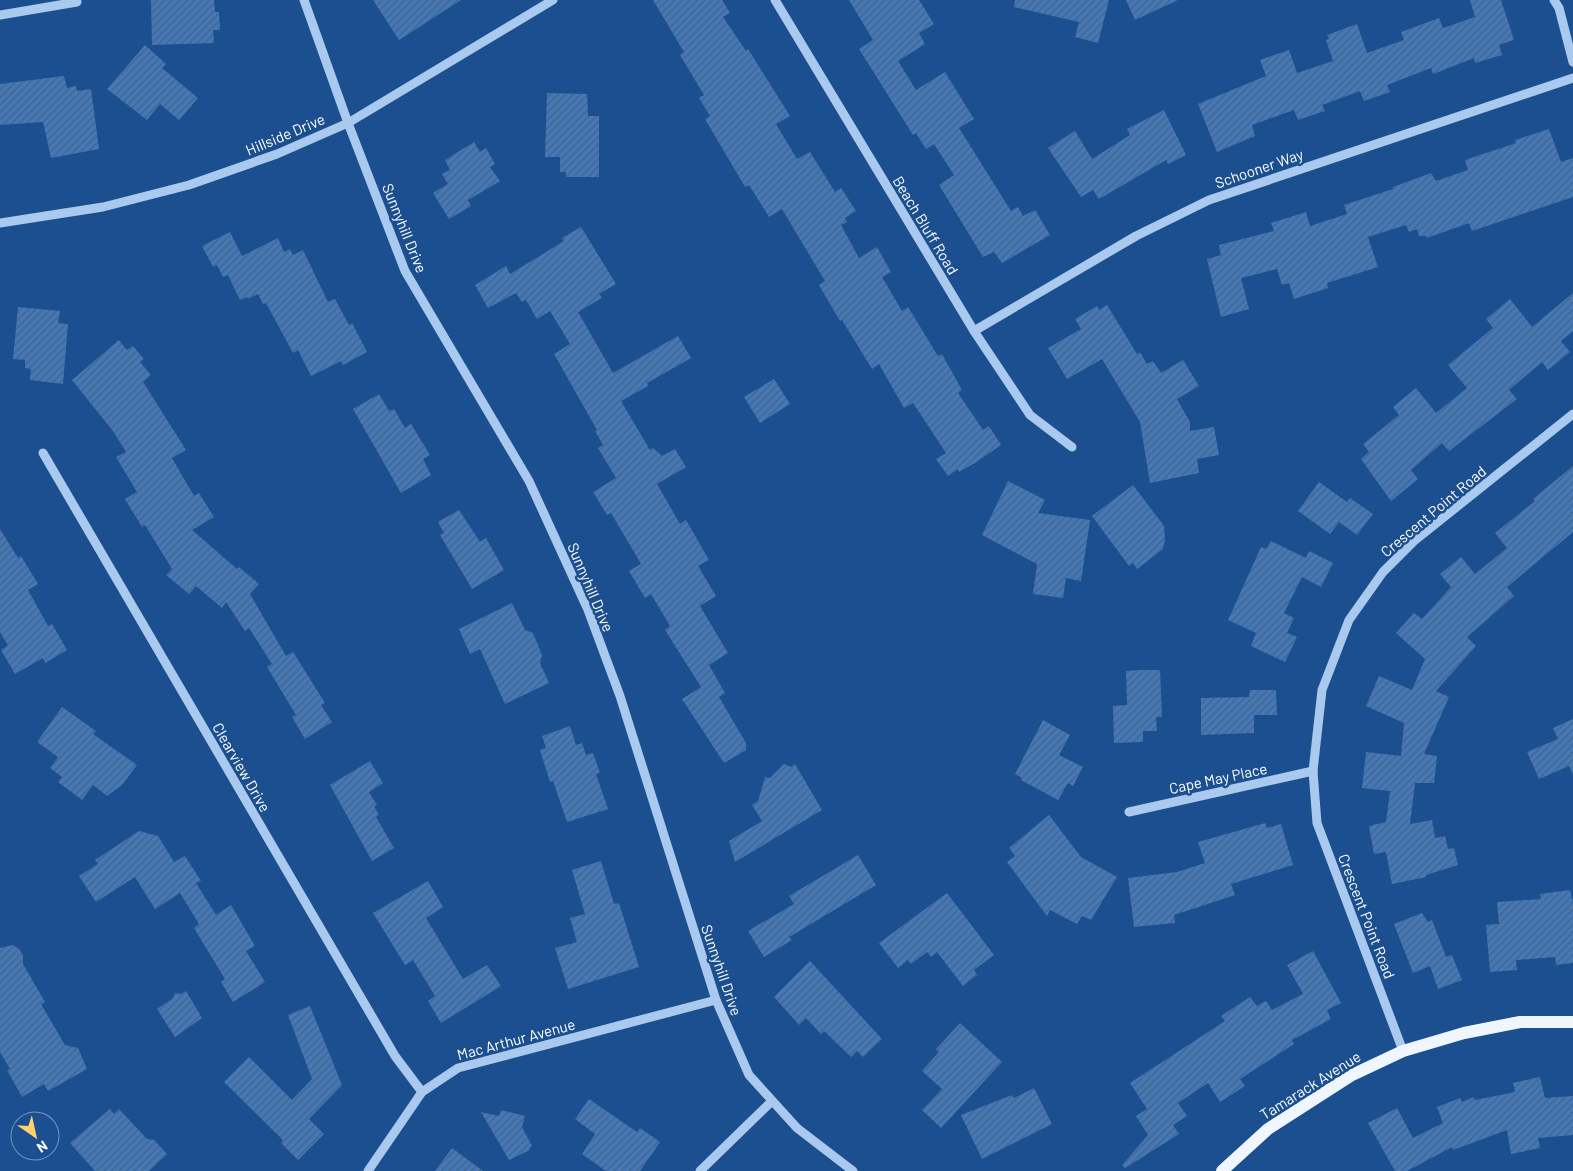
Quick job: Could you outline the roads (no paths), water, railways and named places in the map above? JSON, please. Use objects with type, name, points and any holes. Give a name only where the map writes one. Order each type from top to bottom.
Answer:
[{"type":"main road","name":"Tamarack Avenue","points":[[1222,1171],[1268,1129],[1352,1074],[1403,1051],[1464,1033],[1520,1022],[1573,1022]]},
{"type":"street","name":"Sunnyhill Drive","points":[[304,0],[405,271],[529,481],[588,610],[620,696],[716,1000],[749,1075],[796,1128],[853,1171]]},
{"type":"street","name":"Hillside Drive","points":[[0,223],[103,207],[189,185],[277,154],[348,122],[553,0]]},
{"type":"street","name":"Beach Bluff Road","points":[[775,0],[974,331],[1030,415],[1072,448]]},
{"type":"street","points":[[1554,0],[1559,8],[1573,62]]},
{"type":"street","points":[[0,15],[77,2]]},
{"type":"street","name":"Schooner Way","points":[[974,331],[1136,236],[1209,200],[1573,78]]},
{"type":"street","name":"Crescent Point Road","points":[[1403,1051],[1317,823],[1313,771],[1322,690],[1349,620],[1383,572],[1414,541],[1573,414]]},
{"type":"street","name":"Clearview Drive","points":[[42,453],[395,1056],[422,1092]]},
{"type":"street","name":"Cape May Place","points":[[1129,812],[1313,771]]},
{"type":"street","name":"Mac Arthur Avenue","points":[[368,1171],[422,1092],[458,1068],[716,1000]]},
{"type":"street","points":[[700,1171],[772,1101]]}]
